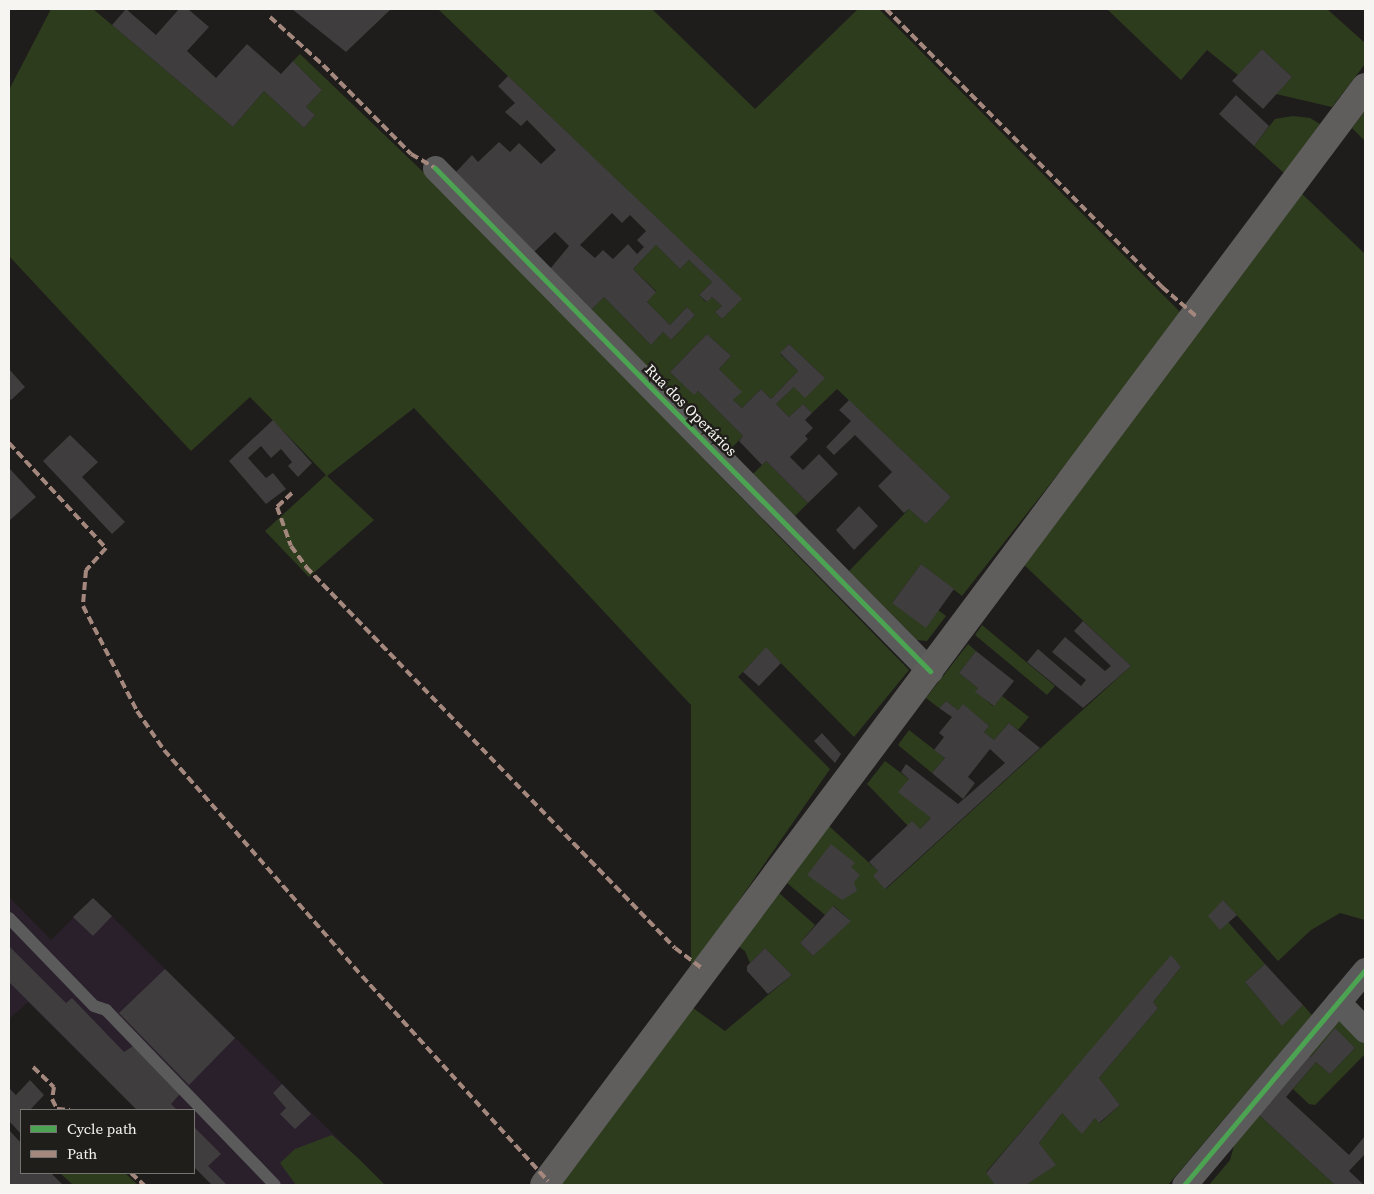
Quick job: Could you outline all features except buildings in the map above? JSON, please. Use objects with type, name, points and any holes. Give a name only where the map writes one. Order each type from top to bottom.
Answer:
[{"type":"main road","points":[[544,1185],[1365,87]]},
{"type":"street","name":"Rua dos Operários","points":[[435,168],[930,670]]},
{"type":"street","points":[[1184,1185],[1365,970]]},
{"type":"street","points":[[1338,1002],[1365,1030]]},
{"type":"lane","points":[[9,918],[94,1006],[106,1010],[275,1185]]},
{"type":"shaded area","points":[[9,897],[51,940],[93,898],[385,1185],[212,1185],[195,1168],[195,1109],[136,1109],[28,1002],[9,1019]]},
{"type":"green space","points":[[51,9],[93,9],[233,127],[264,91],[304,128],[315,115],[306,107],[322,90],[293,61],[300,54],[444,192],[909,670],[854,737],[766,648],[738,677],[830,769],[691,970],[691,705],[414,408],[327,476],[374,520],[309,577],[265,531],[326,475],[250,397],[191,451],[9,256],[9,90]]},
{"type":"green space","points":[[438,9],[652,9],[755,109],[858,9],[879,9],[1183,315],[962,596],[921,564],[892,603],[938,610],[946,616],[927,641],[917,640],[849,571],[909,509],[926,524],[951,497],[837,389],[812,413],[803,404],[789,417],[776,404],[794,387],[825,378],[789,344],[780,354],[798,371],[771,399],[761,389],[742,408],[733,400],[741,392],[719,369],[731,356],[707,334],[670,372],[694,394],[698,391],[743,436],[730,450],[591,310],[604,297],[651,345],[663,332],[671,340],[695,315],[687,307],[670,325],[647,302],[656,291],[633,269],[656,245],[680,269],[689,260],[712,282],[699,295],[706,302],[712,297],[722,306],[715,312],[722,319],[741,299]]},
{"type":"green space","points":[[1107,9],[1327,9],[1365,43],[1365,64],[1332,107],[1276,94],[1292,77],[1262,49],[1238,75],[1207,50],[1181,80]]},
{"type":"green space","points":[[1365,111],[1365,141],[1352,128]]},
{"type":"green space","points":[[1293,116],[1310,118],[1320,124],[1284,173],[1254,146],[1275,119]]},
{"type":"green space","points":[[1299,191],[1365,254],[1365,920],[1340,913],[1311,930],[1278,961],[1223,900],[1228,922],[1265,964],[1245,982],[1282,1025],[1303,1005],[1312,1015],[1168,1185],[1026,1185],[1055,1165],[1039,1143],[1062,1113],[1082,1133],[1095,1118],[1100,1123],[1120,1105],[1099,1078],[1158,1008],[1153,1002],[1181,967],[1172,957],[986,1172],[995,1185],[560,1185],[693,1008],[725,1031],[792,975],[765,948],[750,963],[745,951],[739,947],[779,893],[815,925],[800,943],[813,956],[850,920],[834,906],[825,915],[787,883],[829,826],[878,871],[886,889],[1131,666],[1022,563]]},
{"type":"green space","points":[[766,461],[808,503],[795,516],[753,474]]},
{"type":"green space","points":[[982,625],[1055,686],[1047,695],[975,635]]},
{"type":"green space","points":[[968,644],[976,651],[959,673],[978,688],[976,692],[993,706],[1002,696],[1029,717],[1018,730],[1009,723],[994,740],[984,732],[989,726],[963,705],[958,710],[946,701],[939,708],[926,698]]},
{"type":"green space","points":[[909,730],[945,758],[932,773],[898,745]]},
{"type":"green space","points":[[885,761],[909,779],[931,818],[920,829],[908,826],[867,784]]},
{"type":"green space","points":[[1340,1017],[1365,1043],[1365,1054],[1315,1105],[1309,1104],[1293,1089],[1316,1062],[1330,1074],[1355,1048],[1335,1029],[1311,1057],[1307,1053]]},
{"type":"green space","points":[[1256,1112],[1335,1185],[1209,1185],[1230,1160],[1238,1132]]},
{"type":"green space","points":[[332,1135],[385,1185],[296,1185],[280,1163],[295,1149]]},
{"type":"green space","points":[[61,1174],[126,1174],[138,1185],[73,1185]]},
{"type":"marked path","points":[[886,9],[1162,287],[1196,316]]},
{"type":"marked path","points":[[270,17],[323,65],[411,154],[435,168]]},
{"type":"marked path","points":[[9,443],[106,548],[86,570],[83,606],[137,711],[164,750],[362,976],[548,1181]]},
{"type":"marked path","points":[[292,493],[277,507],[291,546],[306,567],[675,948],[704,970]]},
{"type":"marked path","points":[[33,1067],[54,1087],[52,1099],[57,1109]]},
{"type":"marked path","points":[[132,1174],[144,1185]]},
{"type":"cycle path","points":[[435,168],[930,671]]},
{"type":"cycle path","points":[[1184,1185],[1365,970]]}]
